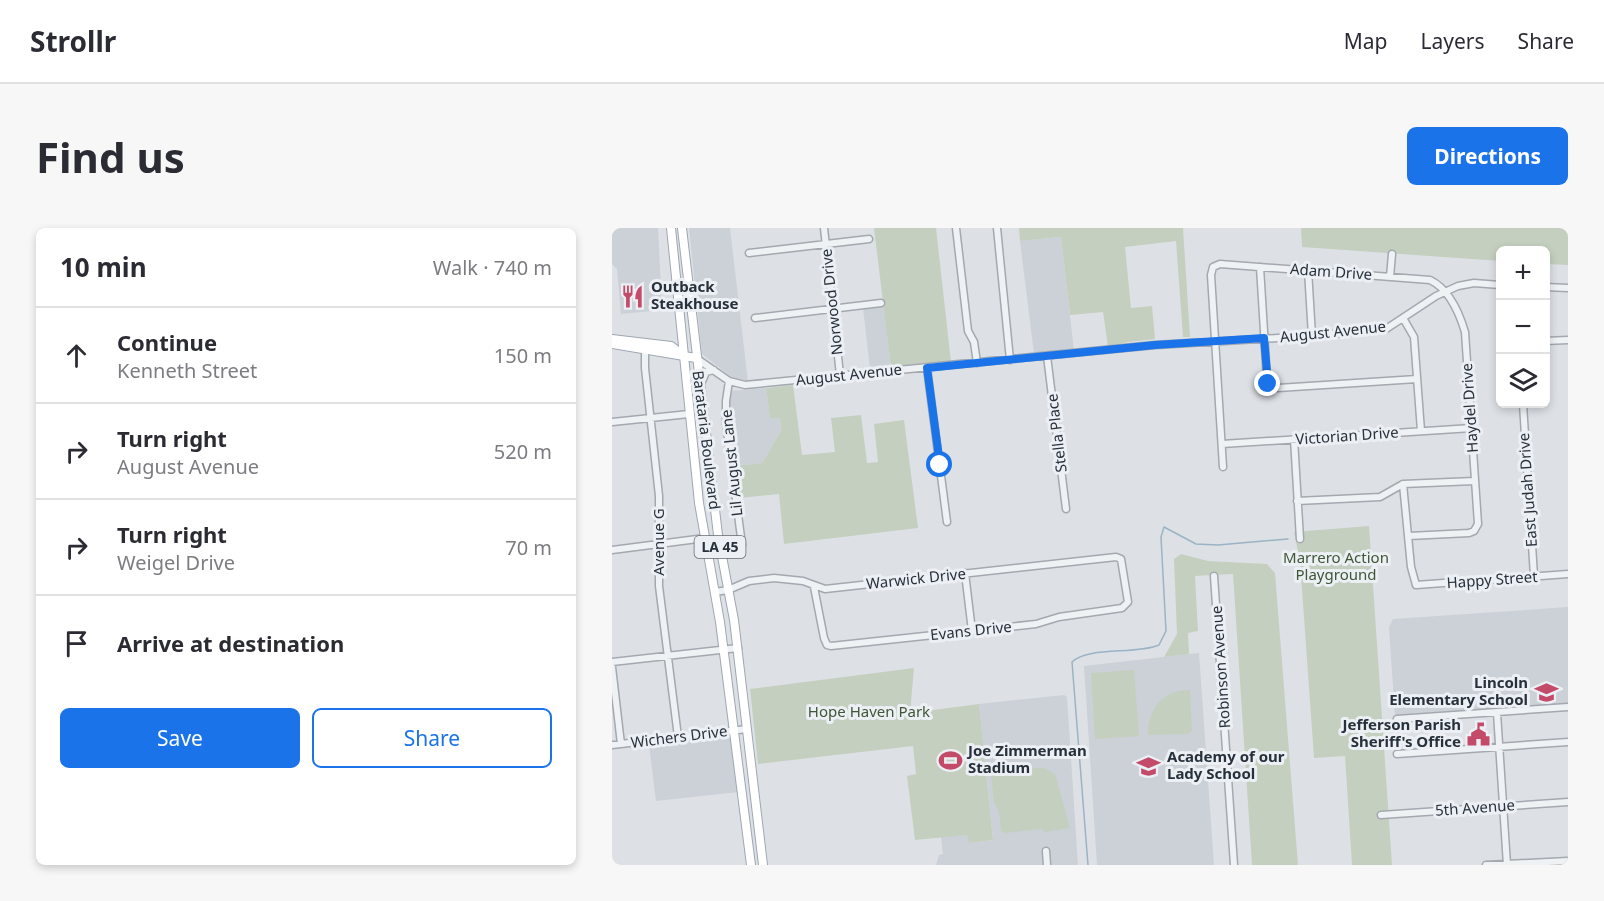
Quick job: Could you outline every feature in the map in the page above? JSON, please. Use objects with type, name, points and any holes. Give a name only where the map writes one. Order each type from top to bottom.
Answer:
[{"type":"main road","name":"Barataria Boulevard","points":[[671,228],[689,414],[752,865]]},
{"type":"main road","name":"Barataria Boulevard","points":[[682,228],[718,534],[738,648],[763,865]]},
{"type":"main road","points":[[664,344],[673,342],[681,330]]},
{"type":"main road","points":[[612,339],[664,344],[671,346],[683,356]]},
{"type":"main road","points":[[612,344],[696,358]]},
{"type":"street","name":"Norwood Drive","points":[[824,228],[840,375]]},
{"type":"street","points":[[956,228],[968,331],[974,342],[977,363]]},
{"type":"street","points":[[997,228],[1010,360]]},
{"type":"street","points":[[749,253],[869,239]]},
{"type":"street","points":[[1390,277],[1392,254]]},
{"type":"street","name":"Adam Drive","points":[[1215,342],[1211,275],[1213,267],[1220,264],[1430,280],[1445,292]]},
{"type":"street","points":[[1260,267],[1267,380],[1271,387],[1417,379]]},
{"type":"street","points":[[1308,270],[1312,336]]},
{"type":"street","name":"August Avenue","points":[[729,381],[745,385],[1215,342],[1386,329],[1445,292],[1474,283],[1496,285]]},
{"type":"street","points":[[1550,287],[1568,288]]},
{"type":"street","name":"Haydel Drive","points":[[1409,536],[1469,533],[1477,528],[1465,332],[1461,317],[1445,292]]},
{"type":"street","points":[[755,318],[881,303]]},
{"type":"street","points":[[1403,318],[1414,337],[1421,431]]},
{"type":"street","points":[[1550,341],[1568,340]]},
{"type":"street","points":[[1215,342],[1223,467]]},
{"type":"street","name":"Avenue G","points":[[645,348],[645,368],[659,496],[659,586],[678,737]]},
{"type":"street","name":"Stella Place","points":[[1047,357],[1066,509]]},
{"type":"street","points":[[696,358],[729,381]]},
{"type":"street","points":[[927,368],[947,522]]},
{"type":"street","points":[[700,387],[706,372],[714,370]]},
{"type":"street","name":"Lil August Lane","points":[[729,381],[726,423],[742,545]]},
{"type":"street","name":"East Judah Drive","points":[[1522,408],[1534,576]]},
{"type":"street","points":[[612,422],[689,414]]},
{"type":"street","name":"Victorian Drive","points":[[1222,444],[1472,428]]},
{"type":"street","points":[[1293,439],[1300,539]]},
{"type":"street","points":[[1298,501],[1380,497],[1403,484],[1474,481]]},
{"type":"street","points":[[1403,484],[1409,536]]},
{"type":"street","name":"Happy Street","points":[[1409,536],[1412,574],[1416,585],[1568,574]]},
{"type":"street","points":[[612,550],[705,538]]},
{"type":"street","name":"Warwick Drive","points":[[715,592],[728,590],[749,581],[774,578],[803,581],[814,587],[825,589],[1120,558],[1128,602],[1122,608]]},
{"type":"street","points":[[965,573],[972,631]]},
{"type":"street","name":"Robinson Avenue","points":[[1214,576],[1234,865]]},
{"type":"street","name":"Evans Drive","points":[[814,587],[824,638],[827,645],[831,646],[1036,624],[1059,617],[1122,608]]},
{"type":"street","points":[[612,662],[738,648]]},
{"type":"street","points":[[612,667],[621,744]]},
{"type":"street","points":[[1397,719],[1568,707]]},
{"type":"street","points":[[1497,712],[1507,864]]},
{"type":"street","name":"Wichers Drive","points":[[612,745],[747,729]]},
{"type":"street","points":[[1397,754],[1568,742]]},
{"type":"street","name":"5th Avenue","points":[[1381,815],[1568,802]]},
{"type":"street","points":[[1046,851],[1047,865]]},
{"type":"street","points":[[1486,865],[1568,861]]},
{"type":"shaded area","points":[[612,228],[658,228],[662,310],[621,314],[617,269],[612,264]]},
{"type":"shaded area","points":[[689,228],[730,228],[748,382],[734,379],[702,354]]},
{"type":"shaded area","points":[[1061,237],[1074,351],[1034,354],[1020,241]]},
{"type":"shaded area","points":[[884,306],[891,368],[870,369],[863,308]]},
{"type":"shaded area","points":[[766,388],[770,418],[780,417],[781,431],[762,463],[735,466],[730,433],[729,391]]},
{"type":"shaded area","points":[[1568,607],[1568,706],[1395,717],[1389,627],[1393,619]]},
{"type":"shaded area","name":"Academy of our Lady School","points":[[1199,653],[1214,865],[1097,865],[1084,666]]},
{"type":"shaded area","points":[[1064,695],[1067,697],[1078,865],[936,865],[939,855],[943,854],[941,837],[968,834],[969,843],[993,840],[979,704]]},
{"type":"shaded area","points":[[730,738],[738,792],[656,801],[649,745]]},
{"type":"green space","points":[[874,228],[936,228],[951,362],[891,368]]},
{"type":"green space","points":[[1019,228],[1183,228],[1190,337],[1183,337],[1176,241],[1125,247],[1131,308],[1152,306],[1155,339],[1108,347],[1103,312],[1070,315],[1061,237],[1020,241]]},
{"type":"green space","points":[[1301,228],[1568,228],[1568,265],[1550,264],[1550,246],[1496,246],[1496,261],[1302,247]]},
{"type":"green space","points":[[793,385],[802,455],[835,452],[831,418],[861,415],[867,463],[878,462],[874,424],[904,420],[918,528],[784,544],[779,494],[739,498],[735,466],[762,463],[781,431],[780,418],[770,418],[766,388]]},
{"type":"green space","name":"Marrero Action Playground","points":[[1369,526],[1392,865],[1352,865],[1345,756],[1314,758],[1300,561],[1294,532]]},
{"type":"green space","points":[[1181,554],[1208,561],[1267,564],[1275,573],[1298,865],[1252,865],[1233,574],[1195,576],[1198,631],[1188,633],[1189,654],[1164,657],[1177,634],[1174,559]]},
{"type":"green space","name":"Hope Haven Park","points":[[914,668],[910,713],[979,704],[993,840],[969,843],[967,835],[915,840],[907,776],[916,774],[913,746],[758,764],[750,689]]},
{"type":"green space","points":[[1134,670],[1139,736],[1095,739],[1091,673]]},
{"type":"green space","points":[[1190,690],[1192,731],[1188,734],[1148,735],[1151,717],[1158,703],[1172,693]]},
{"type":"green space","points":[[990,767],[1044,768],[1055,774],[1070,828],[1045,832],[1041,829],[1005,833],[1001,831],[999,812],[994,802]]},
{"type":"waterway","points":[[1088,865],[1072,662],[1089,654],[1138,650],[1159,645],[1166,631],[1161,537],[1164,527],[1196,544],[1218,545],[1288,539]]},
{"type":"place","name":"Outback Steakhouse","points":[[633,296]]},
{"type":"place","name":"Lincoln Elementary School","points":[[1546,692]]},
{"type":"place","name":"Jefferson Parish Sheriff's Office","points":[[1479,734]]},
{"type":"place","name":"Joe Zimmerman Stadium","points":[[950,760]]},
{"type":"place","name":"Academy of our Lady School","points":[[1149,766]]},
{"type":"route","points":[[940,465],[927,368],[1155,345],[1264,338],[1268,384]]}]
